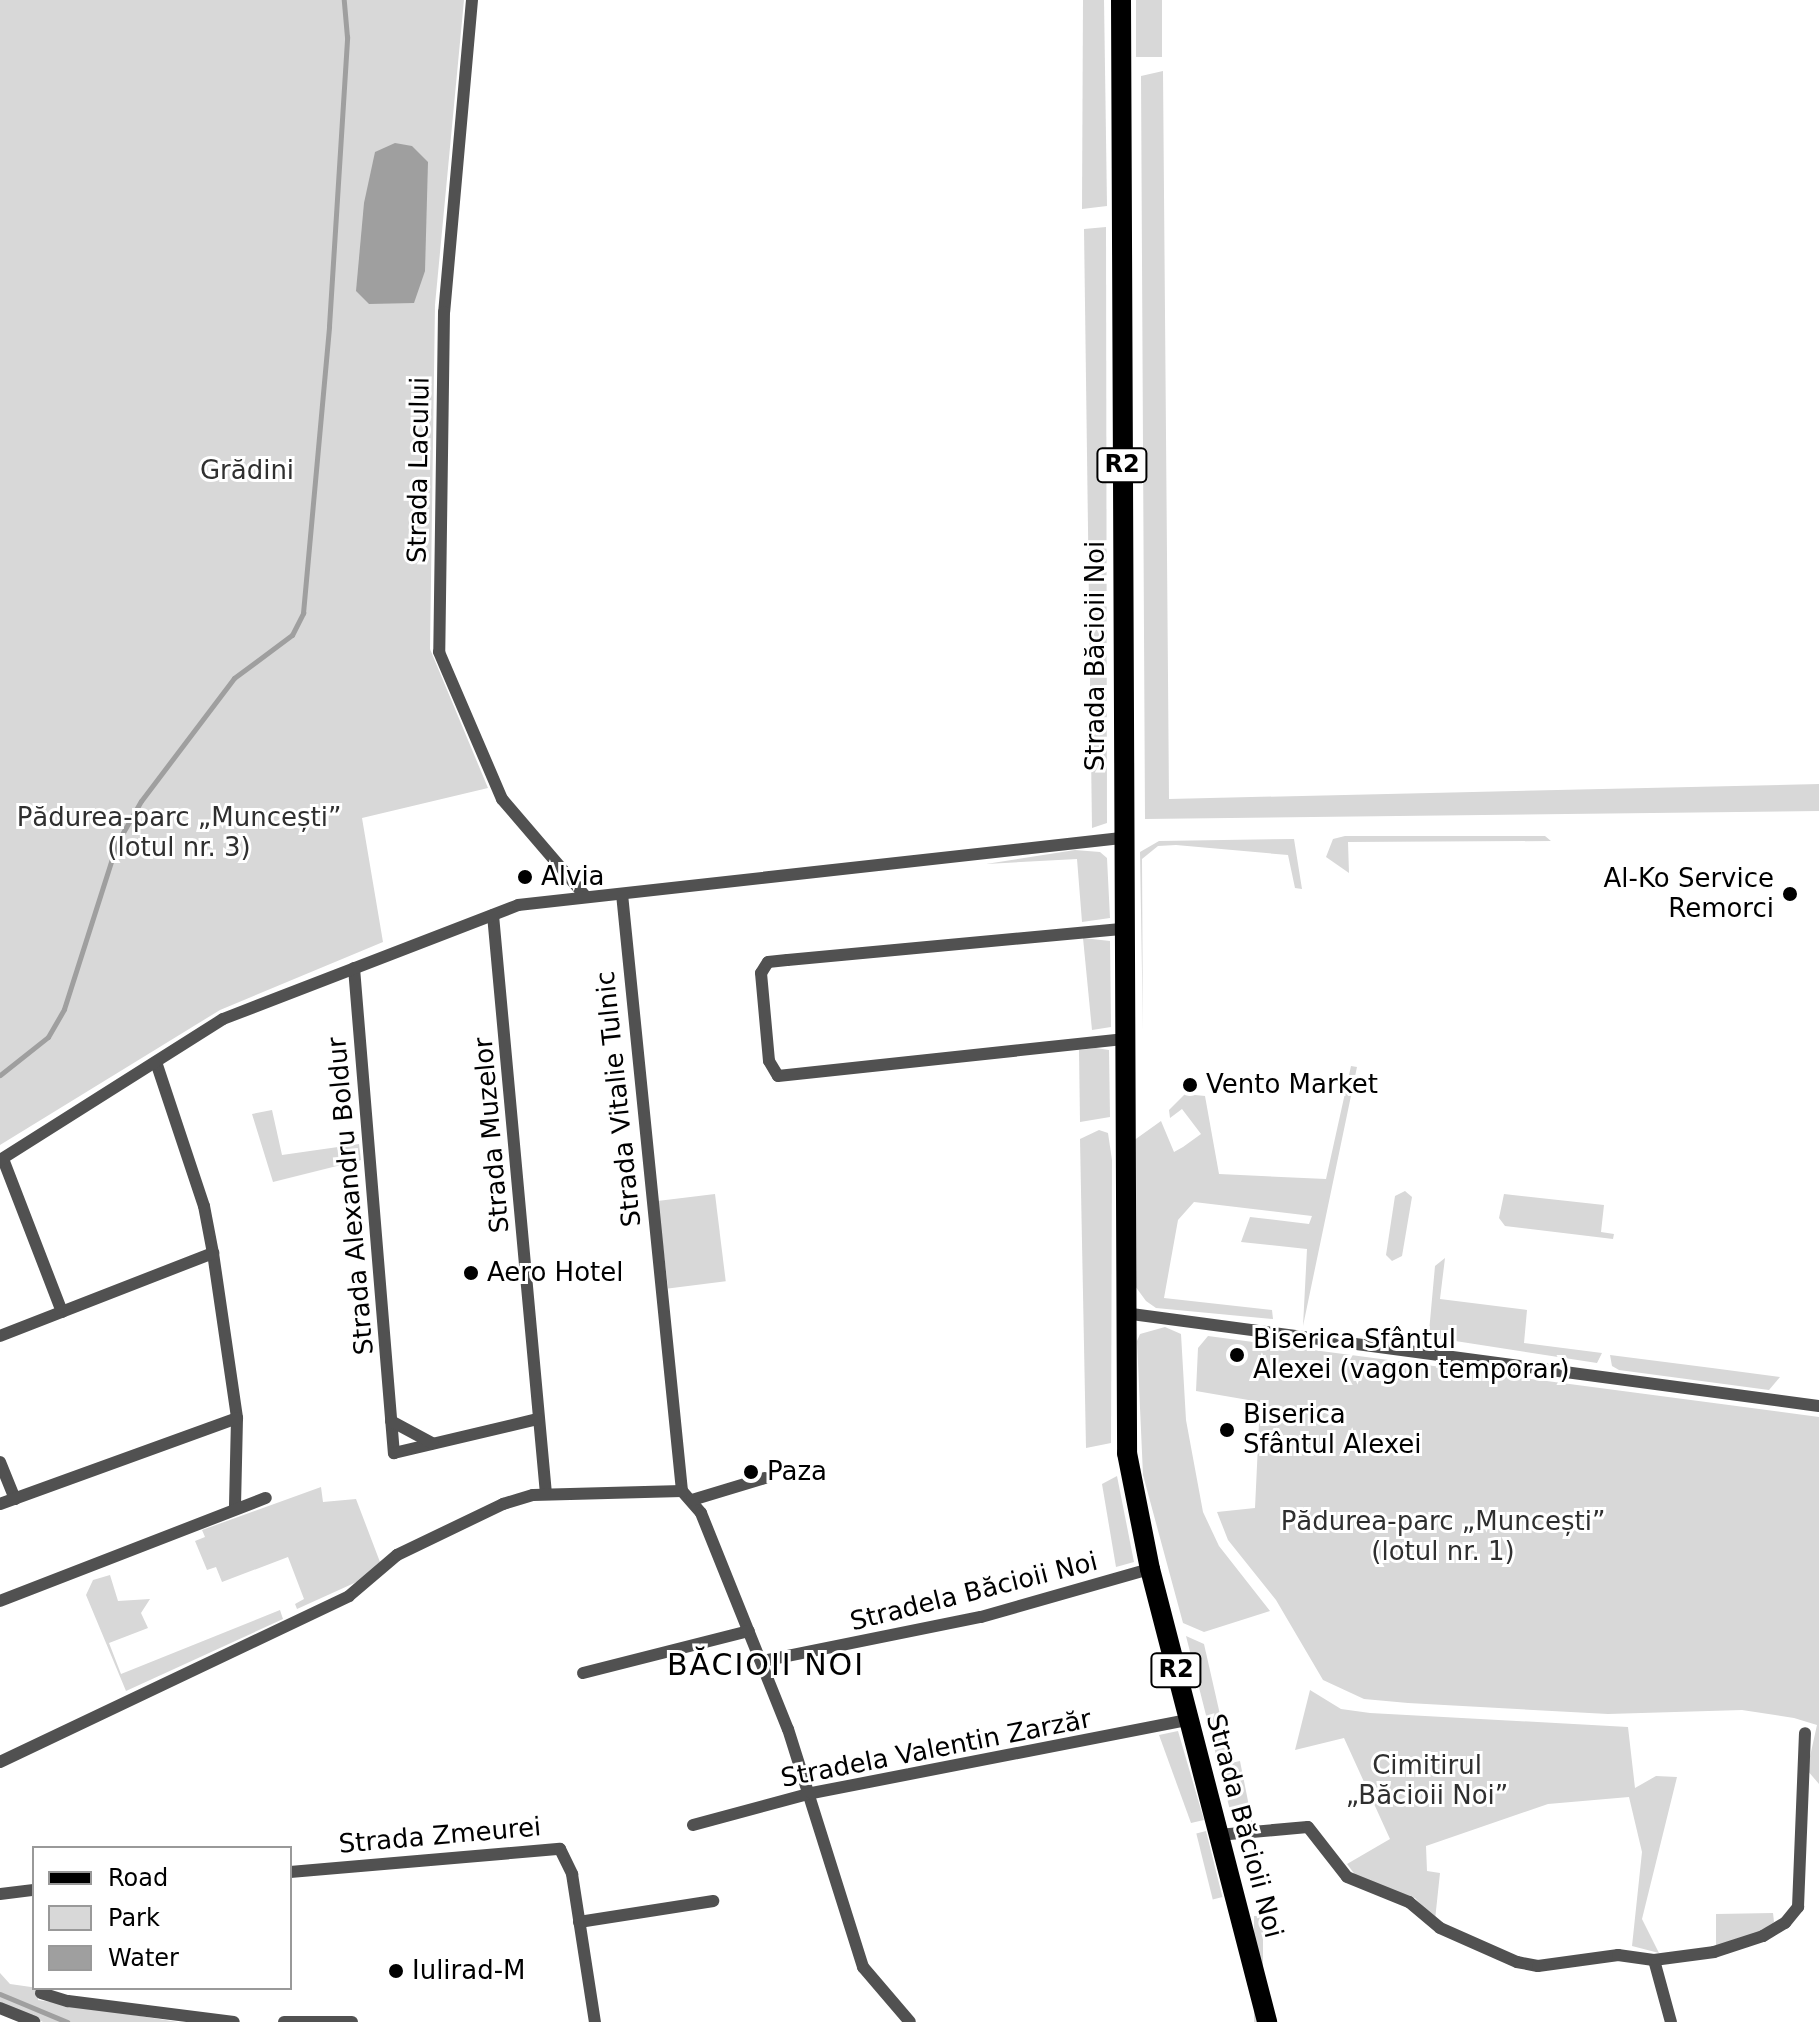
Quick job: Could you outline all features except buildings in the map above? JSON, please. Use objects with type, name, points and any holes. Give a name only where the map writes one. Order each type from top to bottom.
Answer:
[{"type":"main road","name":"Strada Băcioii Noi","points":[[1121,0],[1121,929],[1127,1453],[1150,1569],[1267,2022]]},
{"type":"street","name":"Strada Lacului","points":[[472,0],[444,312],[439,652],[502,799],[586,897]]},
{"type":"street","points":[[62,1312],[1,1160],[223,1019],[518,905],[1121,838]]},
{"type":"street","name":"Strada Vitalie Tulnic","points":[[622,894],[687,1496],[762,1661],[812,1793],[863,1967],[910,2022]]},
{"type":"street","name":"Strada Muzelor","points":[[493,915],[546,1494]]},
{"type":"street","points":[[1121,929],[787,960],[761,966],[761,973],[769,1061],[778,1076],[1123,1039]]},
{"type":"street","name":"Strada Alexandru Boldur","points":[[354,968],[394,1453],[538,1419]]},
{"type":"street","points":[[156,1062],[204,1206],[213,1253],[237,1418],[235,1509]]},
{"type":"street","points":[[0,1336],[213,1253]]},
{"type":"street","points":[[1124,1313],[1819,1406]]},
{"type":"street","points":[[0,1504],[237,1418]]},
{"type":"street","points":[[391,1421],[432,1443]]},
{"type":"street","points":[[0,1462],[15,1499]]},
{"type":"street","points":[[0,1762],[349,1596],[397,1555],[503,1504],[546,1494],[687,1496],[765,1478]]},
{"type":"street","points":[[0,1601],[266,1498]]},
{"type":"street","name":"Stradela Băcioii Noi","points":[[762,1661],[981,1617],[1150,1569]]},
{"type":"street","points":[[583,1673],[749,1631]]},
{"type":"street","name":"Stradela Valentin Zarzăr","points":[[693,1825],[812,1793],[1189,1720]]},
{"type":"street","points":[[1218,1835],[1308,1827],[1347,1877],[1409,1902],[1440,1928],[1517,1962],[1575,1964],[1618,1955],[1654,1960],[1742,1946],[1792,1915],[1802,1886],[1805,1733]]},
{"type":"street","name":"Strada Zmeurei","points":[[292,1872],[553,1847],[569,1861],[595,2022]]},
{"type":"street","points":[[0,1894],[32,1890]]},
{"type":"street","points":[[579,1922],[713,1901]]},
{"type":"street","points":[[1654,1960],[1671,2022]]},
{"type":"street","points":[[41,1993],[234,2022]]},
{"type":"street","points":[[0,2008],[34,2022]]},
{"type":"street","points":[[284,2022],[352,2022]]},
{"type":"green space","points":[[0,0],[464,0],[435,305],[430,649],[488,788],[362,818],[383,942],[220,1010],[0,1145]]},
{"type":"green space","points":[[1083,0],[1104,0],[1107,206],[1082,209]]},
{"type":"green space","points":[[1136,0],[1162,0],[1162,57],[1136,57]]},
{"type":"green space","points":[[1163,71],[1169,799],[1819,784],[1819,811],[1145,819],[1141,76]]},
{"type":"green space","points":[[1106,227],[1107,823],[1092,828],[1084,229]]},
{"type":"green space","points":[[1345,836],[1545,836],[1551,841],[1348,842],[1349,873],[1326,857],[1333,839]]},
{"type":"green space","points":[[1294,839],[1302,889],[1295,888],[1288,855],[1176,845],[1158,846],[1142,859],[1143,1033],[1140,852],[1159,841]]},
{"type":"green space","points":[[1075,850],[1100,852],[1107,858],[1110,918],[1082,922],[1077,859],[986,864]]},
{"type":"green space","points":[[1083,938],[1110,941],[1111,1027],[1092,1030]]},
{"type":"green space","points":[[1079,1050],[1109,1050],[1110,1117],[1080,1122]]},
{"type":"green space","points":[[1351,1066],[1357,1067],[1303,1326],[1307,1249],[1241,1242],[1250,1217],[1309,1224],[1312,1216],[1194,1202],[1178,1220],[1164,1298],[1272,1310],[1273,1319],[1156,1308],[1146,1301],[1135,1286],[1133,1141],[1161,1121],[1174,1152],[1183,1147],[1201,1134],[1182,1109],[1170,1118],[1169,1110],[1185,1094],[1205,1096],[1219,1174],[1326,1179]]},
{"type":"green space","points":[[272,1110],[282,1155],[359,1144],[361,1160],[273,1182],[252,1114]]},
{"type":"green space","points":[[1099,1130],[1108,1133],[1112,1160],[1111,1443],[1086,1448],[1080,1139]]},
{"type":"green space","points":[[1405,1191],[1412,1197],[1402,1256],[1392,1261],[1386,1255],[1395,1196]]},
{"type":"green space","points":[[715,1194],[726,1281],[668,1288],[657,1201]]},
{"type":"green space","points":[[1504,1194],[1604,1205],[1601,1232],[1614,1234],[1613,1239],[1505,1226],[1499,1218]]},
{"type":"green space","points":[[1445,1258],[1440,1299],[1527,1310],[1524,1343],[1602,1353],[1597,1363],[1436,1338],[1429,1332],[1435,1266]]},
{"type":"green space","points":[[1165,1327],[1181,1334],[1186,1420],[1203,1512],[1219,1546],[1270,1611],[1204,1632],[1183,1623],[1143,1475],[1137,1341],[1140,1334]]},
{"type":"green space","name":"Pădurea-parc „Muncești” (lotul nr. 1)","points":[[1208,1336],[1819,1417],[1819,1784],[1807,1770],[1817,1725],[1794,1718],[1742,1710],[1608,1714],[1408,1703],[1364,1699],[1323,1680],[1276,1600],[1228,1540],[1217,1512],[1255,1508],[1260,1402],[1196,1391],[1198,1348]]},
{"type":"green space","points":[[1610,1355],[1780,1377],[1769,1390],[1619,1370],[1612,1366]]},
{"type":"green space","points":[[1117,1476],[1134,1562],[1116,1567],[1102,1484]]},
{"type":"green space","points":[[321,1487],[323,1502],[356,1499],[380,1562],[361,1580],[297,1609],[295,1604],[304,1599],[288,1557],[222,1582],[216,1567],[207,1570],[195,1541],[205,1537],[202,1530]]},
{"type":"green space","points":[[110,1575],[118,1601],[150,1599],[141,1613],[148,1628],[109,1643],[121,1674],[280,1610],[283,1619],[126,1691],[86,1595],[93,1580]]},
{"type":"green space","points":[[1186,1636],[1204,1644],[1231,1763],[1240,1761],[1253,1826],[1233,1822]]},
{"type":"green space","name":"Cimitirul „Băcioii Noi”","points":[[1310,1690],[1341,1709],[1370,1713],[1628,1727],[1635,1788],[1656,1776],[1677,1777],[1642,1919],[1659,1953],[1632,1946],[1642,1852],[1629,1797],[1548,1804],[1426,1846],[1427,1871],[1440,1873],[1435,1920],[1415,1898],[1359,1880],[1347,1864],[1390,1839],[1344,1738],[1295,1750]]},
{"type":"green space","points":[[1178,1731],[1204,1820],[1191,1823],[1159,1735]]},
{"type":"green space","points":[[1206,1831],[1222,1897],[1213,1899],[1196,1833]]},
{"type":"green space","points":[[1773,1913],[1774,1922],[1760,1932],[1716,1948],[1716,1914]]},
{"type":"green space","points":[[1254,1916],[1263,1916],[1263,2022],[1254,2022]]},
{"type":"green space","points":[[0,1973],[10,1984],[38,1990],[38,2000],[178,2022],[43,2022],[0,2003]]},
{"type":"water","points":[[395,143],[412,146],[428,162],[425,271],[414,303],[369,304],[356,291],[364,203],[375,152]]},
{"type":"waterway","points":[[0,1075],[48,1037],[64,1009],[117,843],[141,801],[234,678],[292,635],[303,613],[329,326],[347,37],[344,0]]},
{"type":"waterway","points":[[0,1994],[67,2022]]},
{"type":"place","name":"Alvia","points":[[525,877]]},
{"type":"place","name":"Al-Ko Service Remorci","points":[[1790,894]]},
{"type":"place","name":"Vento Market","points":[[1190,1085]]},
{"type":"place","name":"Aero Hotel","points":[[471,1273]]},
{"type":"place","name":"Biserica Sfântul Alexei (vagon temporar)","points":[[1237,1355]]},
{"type":"place","name":"Biserica Sfântul Alexei","points":[[1227,1430]]},
{"type":"place","name":"Paza","points":[[751,1472]]},
{"type":"place","name":"Iulirad-M","points":[[396,1971]]},
{"type":"district","name":"BĂCIOII NOI","points":[[766,1665]]},
{"type":"park label","name":"Grădini","points":[[247,471]]},
{"type":"park label","name":"Pădurea-parc „Muncești” (lotul nr. 3)","points":[[179,833]]}]
